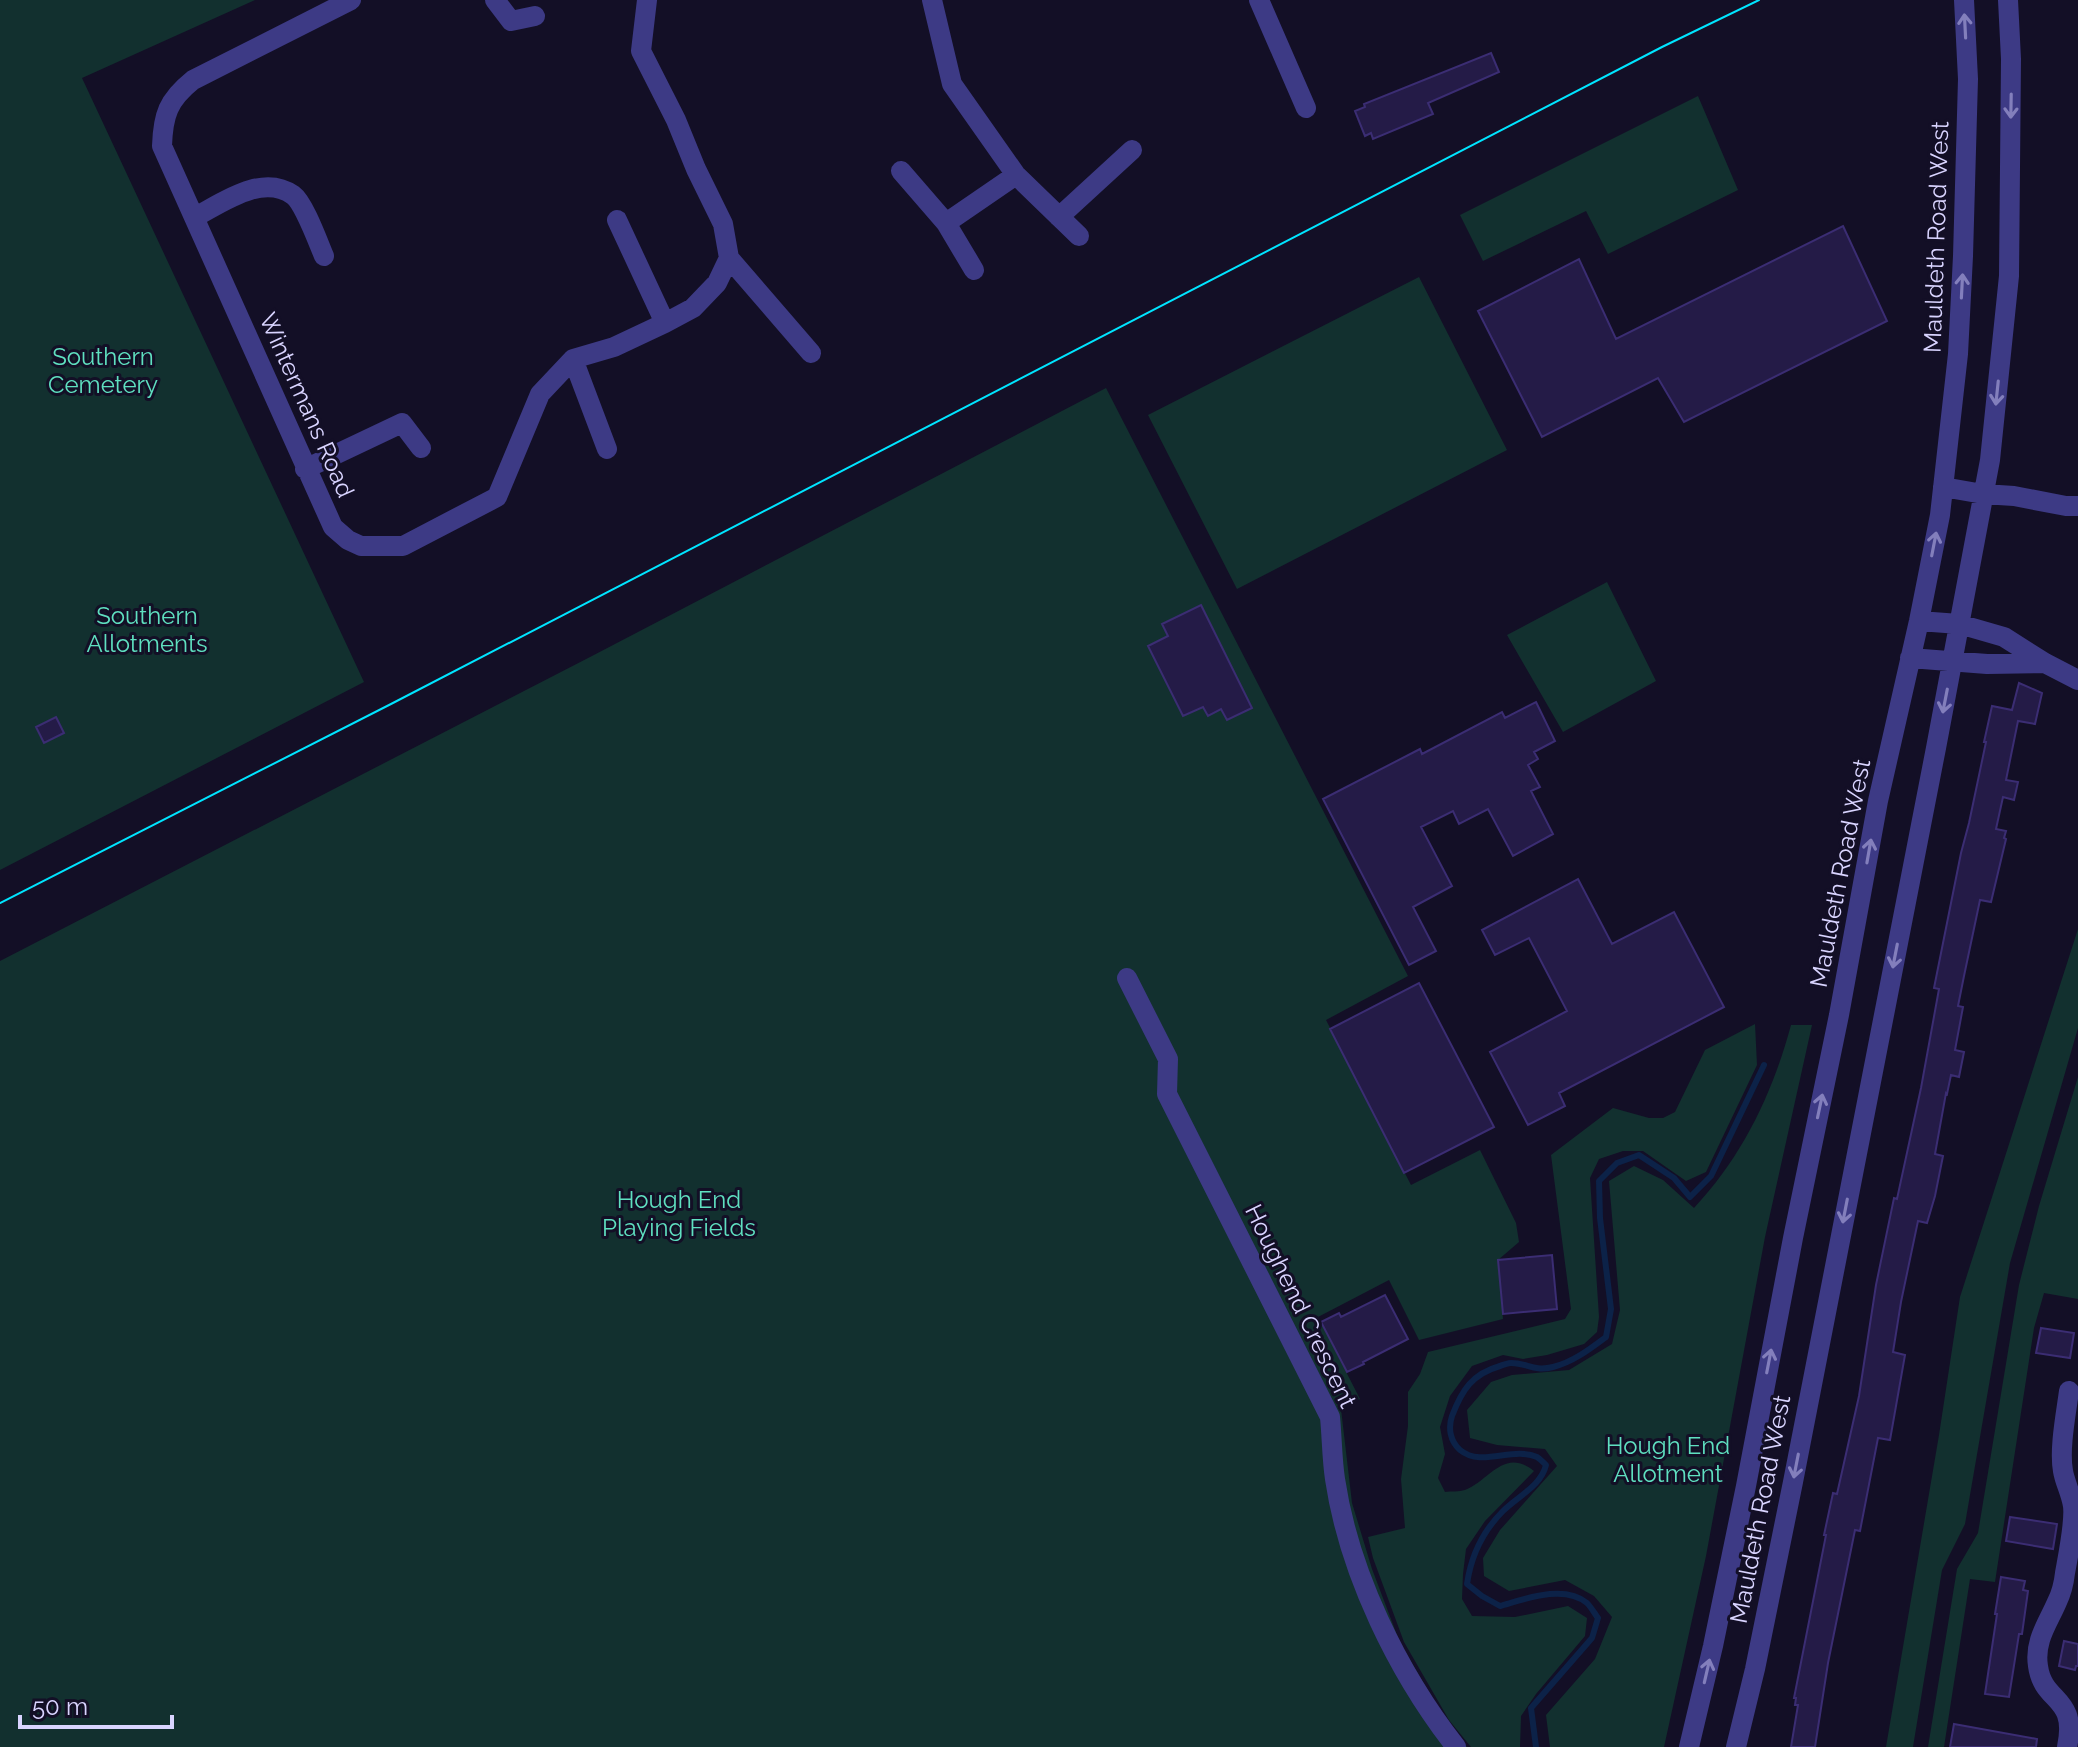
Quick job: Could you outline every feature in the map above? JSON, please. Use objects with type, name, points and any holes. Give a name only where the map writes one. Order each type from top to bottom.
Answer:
[{"type":"street","name":"Wintermans Road","points":[[351,0],[193,80],[170,102],[162,146],[333,527],[361,546],[403,546],[497,497],[540,394],[573,359]]},
{"type":"street","points":[[495,0],[511,21],[535,16]]},
{"type":"street","points":[[647,0],[641,51],[723,224],[729,258],[811,353]]},
{"type":"street","points":[[932,0],[952,84],[1016,175],[1079,236]]},
{"type":"street","points":[[1259,0],[1306,108]]},
{"type":"street","name":"Mauldeth Road West","points":[[1689,1747],[1746,1486],[1878,801],[1940,515],[1958,354],[1963,256],[1968,79],[1964,0]]},
{"type":"street","name":"Mauldeth Road West","points":[[1736,1747],[1787,1513],[1993,439],[2009,276],[2011,59],[2008,0]]},
{"type":"street","points":[[1059,217],[1132,150]]},
{"type":"street","points":[[901,171],[946,223],[974,270]]},
{"type":"street","points":[[946,223],[1016,175]]},
{"type":"street","points":[[195,217],[247,190],[266,187],[281,190],[293,195],[300,203],[324,256]]},
{"type":"street","points":[[617,220],[665,323]]},
{"type":"street","points":[[607,449],[573,359],[614,347],[693,308],[717,283],[729,258]]},
{"type":"street","points":[[305,469],[402,423],[421,448]]},
{"type":"street","points":[[1943,487],[2078,506]]},
{"type":"street","points":[[1919,621],[1959,624],[2004,637],[2078,680]]},
{"type":"street","points":[[1910,658],[1987,664],[2045,663]]},
{"type":"street","name":"Houghend Crescent","points":[[1127,978],[1168,1059],[1167,1094],[1330,1417],[1341,1508],[1373,1609],[1405,1671],[1456,1747]]},
{"type":"street","points":[[2067,1747],[2074,1710],[2048,1688],[2038,1668],[2038,1647],[2065,1575],[2074,1510],[2063,1471],[2063,1436],[2069,1391]]},
{"type":"green space","points":[[0,0],[255,0],[82,78],[364,682],[0,870]]},
{"type":"green space","points":[[1698,96],[1738,190],[1608,254],[1586,211],[1483,261],[1460,215]]},
{"type":"green space","points":[[1419,277],[1507,450],[1237,589],[1148,415]]},
{"type":"green space","name":"Hough End Playing Fields","points":[[1106,388],[1408,976],[1326,1020],[1411,1185],[1480,1150],[1516,1223],[1519,1242],[1498,1260],[1503,1319],[1419,1340],[1389,1280],[1318,1317],[1360,1399],[1341,1409],[1352,1503],[1372,1569],[1400,1643],[1446,1721],[1467,1747],[0,1747],[0,961]]},
{"type":"green space","points":[[1607,582],[1656,681],[1563,732],[1507,635]]},
{"type":"green space","points":[[2078,929],[2078,1028],[2010,1263],[1965,1524],[1942,1570],[1913,1747],[1886,1747],[1960,1297]]},
{"type":"green space","points":[[1755,1024],[1757,1065],[1706,1172],[1686,1181],[1643,1151],[1623,1151],[1599,1159],[1590,1178],[1599,1317],[1597,1332],[1584,1344],[1547,1355],[1523,1359],[1503,1355],[1472,1366],[1450,1396],[1440,1427],[1445,1454],[1438,1478],[1445,1492],[1465,1490],[1498,1468],[1514,1462],[1534,1471],[1485,1521],[1466,1549],[1462,1599],[1472,1616],[1515,1617],[1568,1606],[1587,1618],[1585,1636],[1521,1716],[1520,1747],[1471,1747],[1449,1720],[1404,1642],[1368,1537],[1405,1528],[1401,1479],[1408,1426],[1408,1392],[1420,1374],[1428,1352],[1565,1319],[1571,1309],[1551,1155],[1613,1108],[1649,1118],[1663,1118],[1675,1112],[1705,1050]]},
{"type":"green space","name":"Hough End Allotment","points":[[1791,1025],[1812,1025],[1765,1237],[1706,1556],[1664,1747],[1550,1747],[1546,1715],[1595,1659],[1612,1617],[1594,1596],[1565,1580],[1509,1591],[1484,1576],[1483,1558],[1500,1530],[1557,1466],[1545,1449],[1497,1445],[1470,1438],[1467,1410],[1491,1382],[1512,1375],[1569,1370],[1612,1344],[1620,1310],[1609,1181],[1634,1166],[1663,1180],[1694,1208],[1727,1167],[1754,1122],[1775,1075]]},
{"type":"green space","points":[[2078,1077],[2078,1299],[2044,1293],[2034,1328],[1995,1582],[1970,1579],[1944,1747],[1928,1747],[1957,1569],[1978,1533],[2019,1285]]},
{"type":"building","points":[[1491,53],[1499,72],[1428,103],[1433,114],[1373,139],[1371,133],[1365,136],[1355,111],[1365,107],[1364,104]]},
{"type":"building","points":[[1843,226],[1887,321],[1684,422],[1658,378],[1542,437],[1478,311],[1579,259],[1616,339]]},
{"type":"building","points":[[1201,605],[1252,708],[1227,720],[1221,709],[1208,716],[1203,707],[1183,716],[1148,646],[1168,636],[1162,624]]},
{"type":"building","points":[[2019,683],[2042,693],[2035,724],[2018,721],[2006,780],[2018,782],[2014,800],[2003,797],[1996,829],[2006,831],[2006,839],[1991,902],[1980,900],[1964,976],[1958,1006],[1963,1007],[1955,1050],[1964,1052],[1959,1077],[1951,1075],[1946,1093],[1935,1154],[1943,1156],[1935,1196],[1927,1223],[1918,1221],[1901,1302],[1893,1352],[1905,1355],[1890,1440],[1878,1438],[1860,1531],[1855,1530],[1828,1663],[1815,1747],[1791,1747],[1798,1705],[1795,1705],[1794,1698],[1824,1535],[1833,1493],[1837,1494],[1859,1396],[1876,1285],[1921,1088],[1939,989],[1934,988],[1984,742],[1992,706],[2012,710]]},
{"type":"building","points":[[1536,702],[1555,741],[1534,752],[1538,759],[1528,765],[1540,787],[1531,791],[1553,834],[1513,856],[1488,809],[1459,824],[1453,811],[1421,827],[1452,886],[1413,907],[1436,951],[1409,965],[1323,799],[1420,749],[1422,754],[1502,712],[1505,718]]},
{"type":"building","points":[[56,717],[64,733],[44,743],[36,727]]},
{"type":"building","points":[[1578,879],[1612,944],[1674,912],[1724,1007],[1559,1093],[1565,1106],[1528,1125],[1490,1052],[1567,1011],[1529,938],[1495,955],[1482,930]]},
{"type":"building","points":[[1419,983],[1494,1127],[1404,1173],[1330,1029]]},
{"type":"building","points":[[1552,1255],[1557,1309],[1503,1314],[1498,1260]]},
{"type":"building","points":[[1385,1295],[1408,1339],[1347,1372],[1321,1322],[1339,1313],[1341,1317]]},
{"type":"building","points":[[2041,1328],[2074,1333],[2070,1358],[2036,1353]]},
{"type":"building","points":[[2010,1517],[2057,1524],[2053,1549],[2006,1541]]},
{"type":"building","points":[[2001,1577],[2025,1581],[2023,1590],[2028,1591],[2009,1697],[1985,1694]]},
{"type":"building","points":[[2064,1641],[2078,1644],[2078,1666],[2075,1670],[2059,1666]]},
{"type":"building","points":[[1954,1724],[2037,1739],[2036,1747],[1950,1747]]},
{"type":"waterway","points":[[1536,1747],[1531,1708],[1592,1638],[1598,1618],[1587,1603],[1567,1594],[1532,1597],[1500,1606],[1467,1584],[1475,1554],[1484,1536],[1503,1511],[1534,1485],[1546,1465],[1537,1457],[1527,1454],[1469,1455],[1460,1450],[1452,1438],[1452,1416],[1464,1391],[1475,1378],[1490,1369],[1510,1363],[1553,1367],[1574,1358],[1606,1337],[1611,1309],[1600,1218],[1599,1181],[1617,1163],[1639,1155],[1674,1178],[1690,1197],[1711,1176],[1764,1065]]},
{"type":"tram line","points":[[0,903],[1662,47],[1759,0]]},
{"type":"park label","name":"Southern Cemetery","points":[[103,370]]},
{"type":"park label","name":"Southern Allotments","points":[[147,629]]}]
